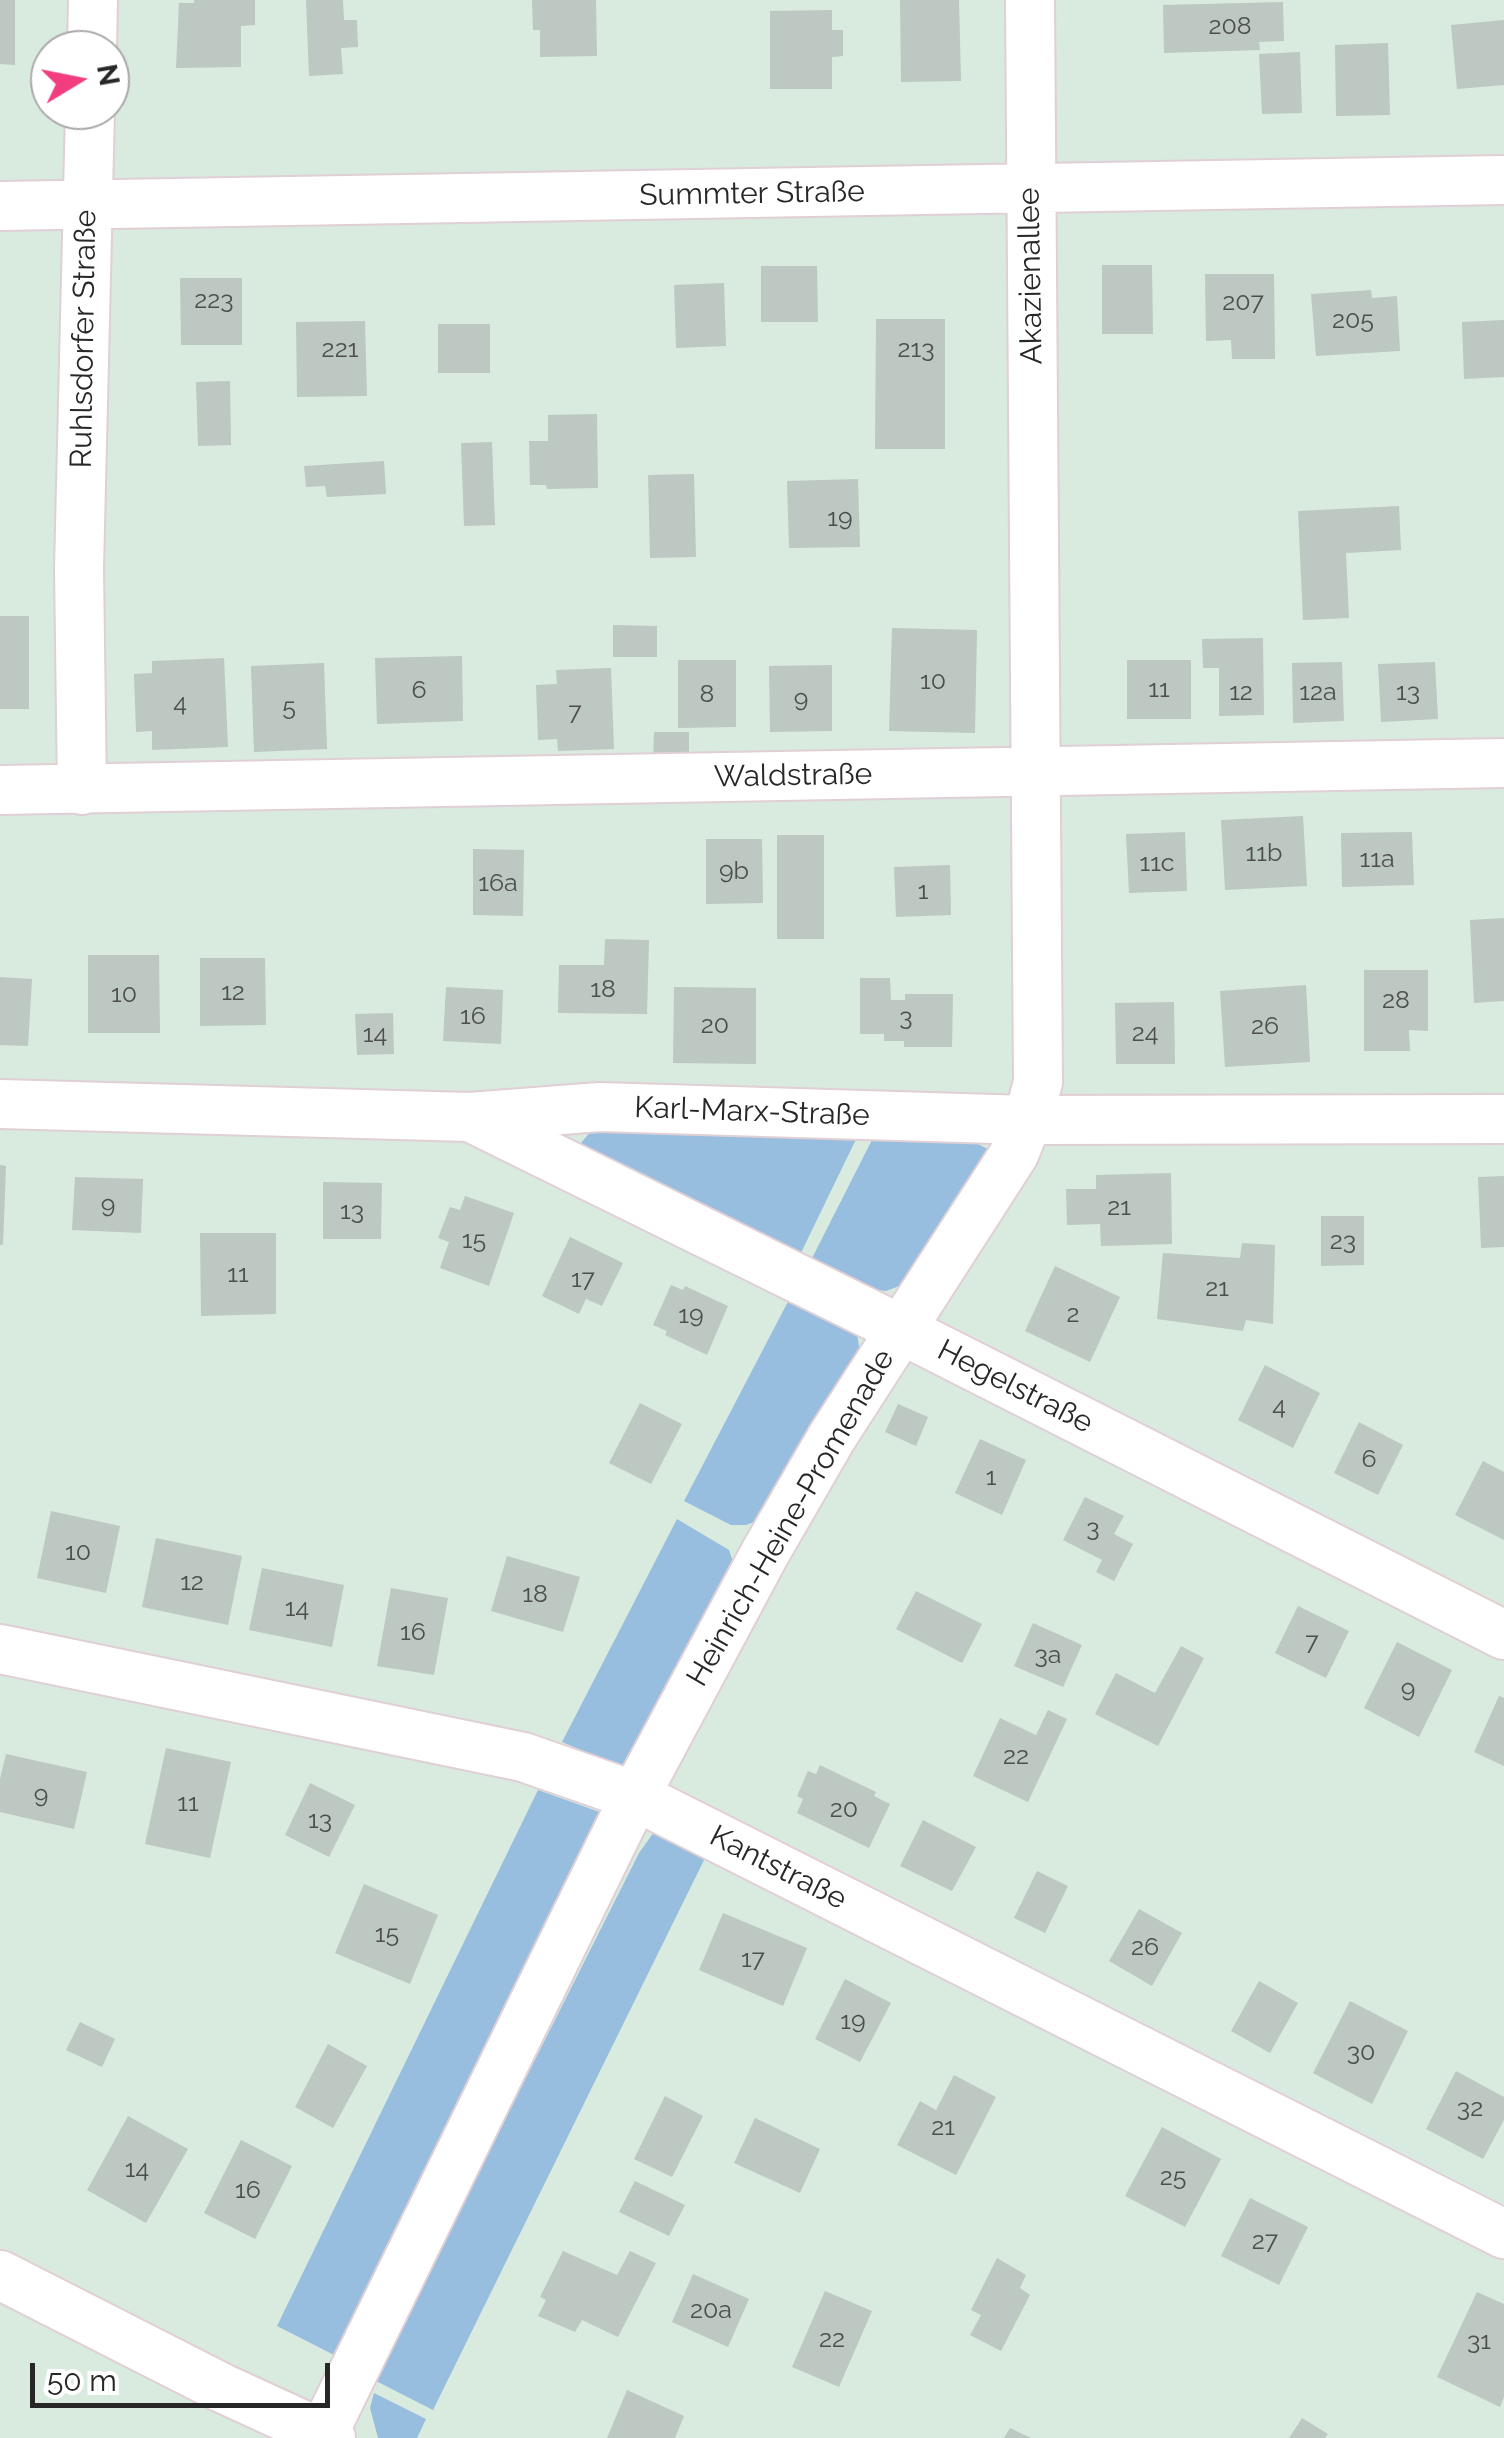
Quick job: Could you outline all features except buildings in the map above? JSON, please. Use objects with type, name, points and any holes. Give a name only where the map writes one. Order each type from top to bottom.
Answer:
[{"type":"street","points":[[92,30],[93,0]]},
{"type":"street","name":"Akazienallee","points":[[1030,0],[1034,551]]},
{"type":"street","name":"Ruhlsdorfer Straße","points":[[82,790],[79,569],[90,130]]},
{"type":"street","name":"Summter Straße","points":[[0,206],[1504,180]]},
{"type":"street","name":"Heinrich-Heine-Promenade","points":[[325,2436],[636,1796],[765,1553],[900,1328],[1014,1154],[1028,1120],[1038,1082],[1034,551]]},
{"type":"street","name":"Waldstraße","points":[[0,790],[1504,763]]},
{"type":"street","name":"Karl-Marx-Straße","points":[[0,1104],[470,1117],[600,1107],[1028,1120],[1504,1120]]},
{"type":"street","name":"Hegelstraße","points":[[470,1117],[900,1328],[1504,1635]]},
{"type":"street","name":"Kantstraße","points":[[0,1649],[523,1756],[636,1796],[1504,2234]]},
{"type":"street","points":[[1,2278],[325,2436]]},
{"type":"shaded area","points":[[593,1129],[861,1129],[796,1263],[580,1156],[580,1144]]},
{"type":"shaded area","points":[[875,1134],[959,1135],[992,1151],[910,1282],[886,1291],[855,1287],[806,1270]]},
{"type":"shaded area","points":[[793,1292],[855,1324],[861,1356],[763,1519],[731,1525],[684,1501]]},
{"type":"shaded area","points":[[677,1519],[729,1550],[738,1576],[639,1757],[619,1766],[562,1742]]},
{"type":"shaded area","points":[[538,1790],[605,1814],[340,2358],[277,2326]]},
{"type":"shaded area","points":[[654,1832],[707,1854],[433,2410],[374,2380],[639,1853]]},
{"type":"shaded area","points":[[374,2393],[426,2419],[417,2438],[378,2438],[370,2408]]}]
